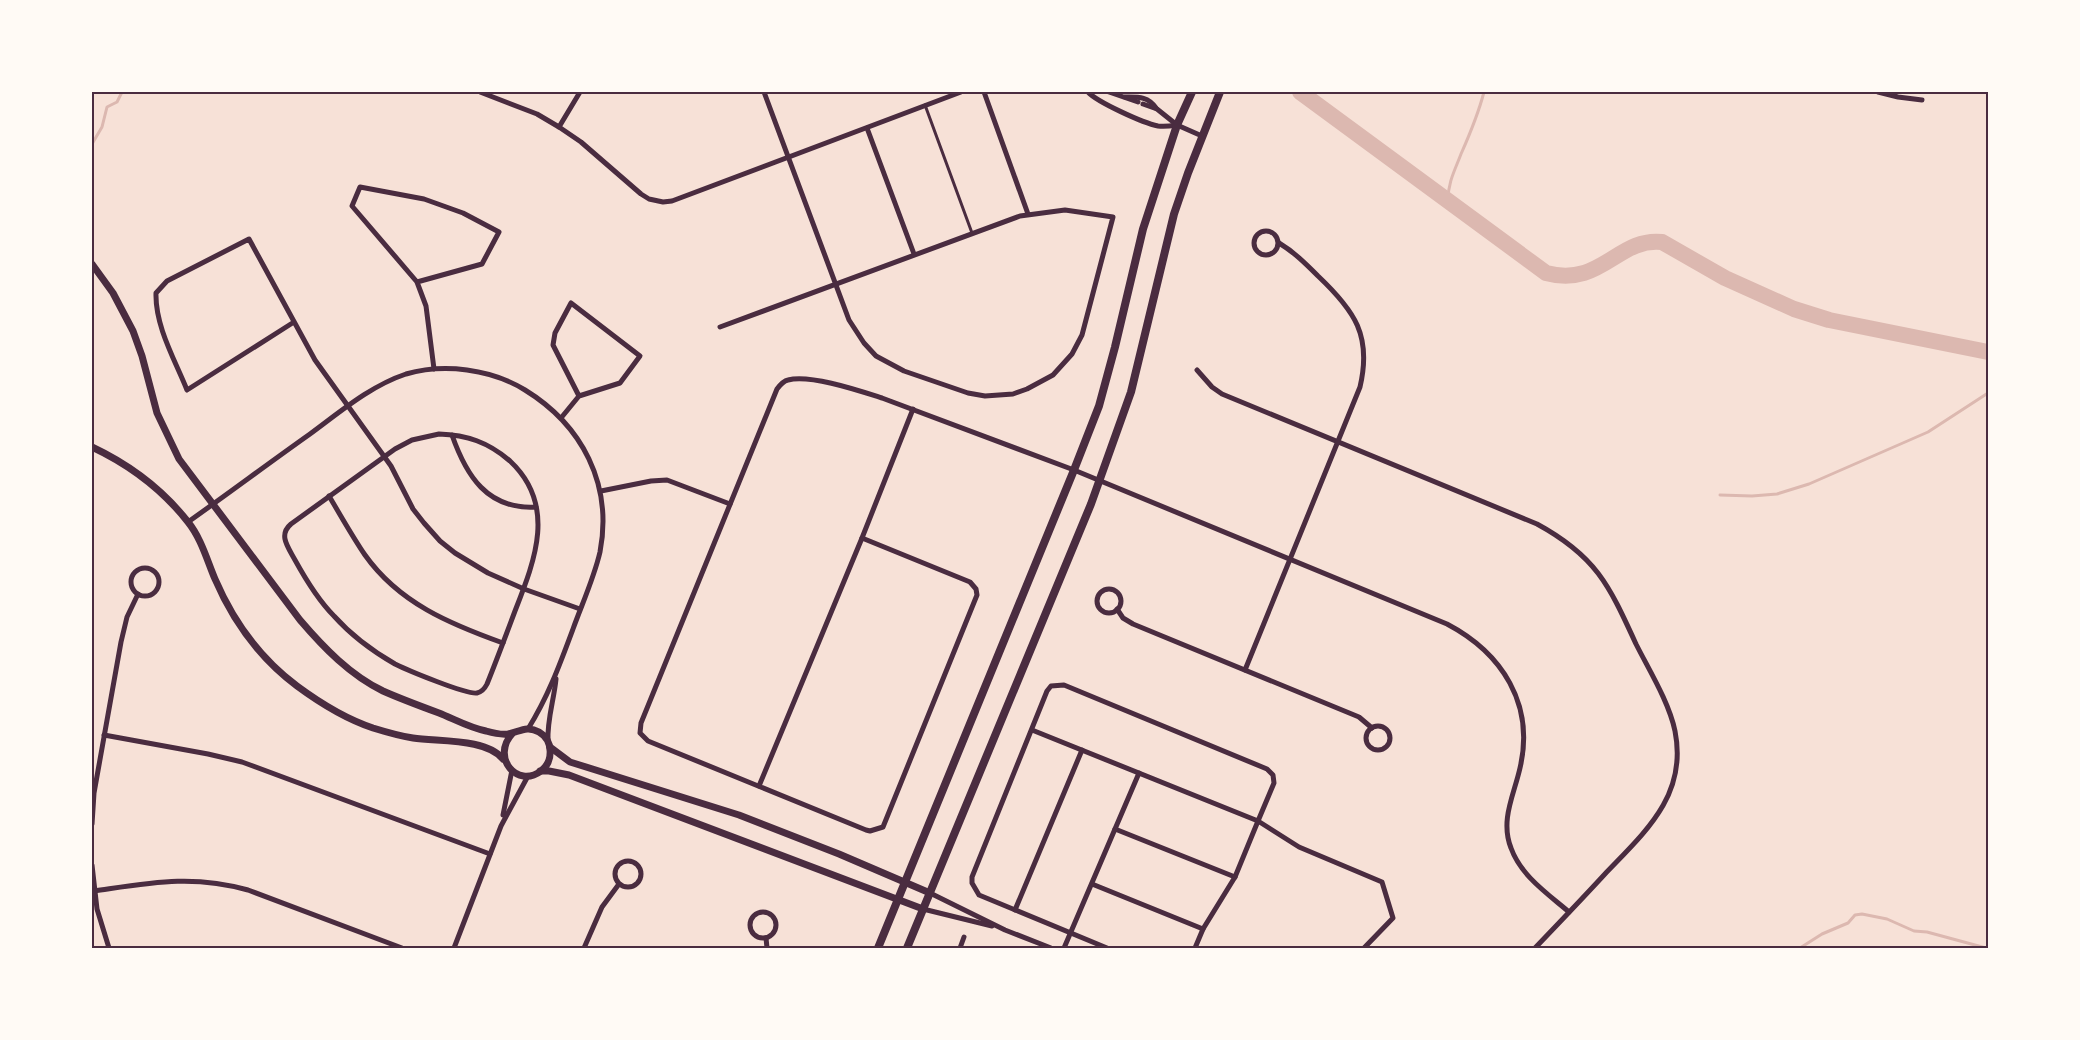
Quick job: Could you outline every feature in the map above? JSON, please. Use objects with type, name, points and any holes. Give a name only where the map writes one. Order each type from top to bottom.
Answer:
[{"type":"main road","points":[[878,948],[1099,406],[1143,229],[1177,125],[1192,92]]},
{"type":"main road","points":[[907,948],[1100,480],[1131,392],[1174,214],[1220,92]]},
{"type":"street","points":[[480,92],[537,114],[559,127],[607,163],[641,194],[652,200],[663,202],[672,201],[789,158],[961,92]]},
{"type":"street","points":[[559,127],[580,92]]},
{"type":"street","points":[[720,327],[836,283],[914,254],[1028,214],[1065,210],[1113,217],[1088,319],[1078,344],[1067,360],[1053,375],[1013,394],[985,396],[968,393],[891,365],[876,356],[855,331],[836,283],[764,92]]},
{"type":"street","points":[[984,92],[1028,214]]},
{"type":"street","points":[[1088,92],[1095,99],[1148,123],[1157,126],[1177,125]]},
{"type":"street","points":[[1109,92],[1157,109]]},
{"type":"street","points":[[1878,92],[1898,98],[1922,100]]},
{"type":"street","points":[[1125,97],[1140,97],[1152,102],[1177,125],[1202,136]]},
{"type":"street","points":[[867,128],[914,254]]},
{"type":"street","points":[[417,282],[482,264],[499,232],[463,213],[424,199],[360,187],[352,206],[417,282],[426,306],[434,369]]},
{"type":"street","points":[[1245,670],[1364,373],[1362,335],[1341,297],[1294,253],[1279,243],[1274,233],[1266,231],[1259,234],[1254,244],[1261,254],[1269,255],[1276,251],[1279,243]]},
{"type":"street","points":[[294,322],[187,390],[164,335],[156,293],[167,281],[249,239],[315,360],[384,457],[413,509],[440,540],[470,563],[524,589],[580,609]]},
{"type":"street","points":[[92,264],[113,293],[133,331],[157,412],[179,459],[300,620],[320,643],[348,668],[383,691],[481,730],[502,735],[528,729],[539,732],[570,762],[739,815],[906,882],[1005,930],[1051,948]]},
{"type":"street","points":[[561,418],[579,396],[620,383],[640,356],[571,303],[555,333],[553,345],[579,396]]},
{"type":"street","points":[[188,522],[348,406],[386,382],[407,374],[434,369],[480,372],[518,386],[541,400],[573,431],[594,470],[601,492],[603,526],[599,552],[556,674],[542,706],[528,729]]},
{"type":"street","points":[[1197,370],[1212,387],[1222,394],[1554,533],[1593,565],[1617,604],[1670,714],[1677,744],[1676,775],[1666,802],[1651,826],[1535,948]]},
{"type":"street","points":[[862,538],[970,582],[976,589],[977,595],[883,827],[866,830],[648,741],[640,733],[641,723],[777,389],[785,381],[810,380],[850,388],[913,409],[1100,480],[1447,624],[1476,642],[1507,677],[1516,696],[1524,732],[1521,765],[1507,813],[1508,841],[1518,864],[1527,875],[1569,912]]},
{"type":"street","points":[[759,786],[913,409]]},
{"type":"street","points":[[439,434],[452,435],[481,441],[506,458],[527,481],[536,507],[539,525],[537,544],[524,589],[488,684],[477,693],[454,687],[396,664],[352,633],[321,602],[284,539],[286,528],[384,457],[412,440],[439,434]]},
{"type":"street","points":[[452,435],[464,465],[479,486],[510,506],[536,507]]},
{"type":"street","points":[[92,447],[113,457],[147,482],[188,522],[200,543],[228,606],[243,630],[295,685],[316,700],[371,727],[411,738],[483,746],[495,751],[512,770],[520,775],[528,776],[540,771],[569,775],[923,909],[1005,930]]},
{"type":"street","points":[[601,492],[651,481],[667,480],[730,504]]},
{"type":"street","points":[[330,496],[366,557],[394,587],[427,612],[449,623],[503,643]]},
{"type":"street","points":[[139,569],[150,569],[158,577],[157,588],[149,595],[138,594],[131,585],[132,577],[139,569]]},
{"type":"street","points":[[1112,589],[1119,594],[1121,602],[1117,609],[1110,613],[1100,609],[1097,598],[1101,592],[1112,589]]},
{"type":"street","points":[[92,824],[94,793],[123,633],[129,611],[138,594]]},
{"type":"street","points":[[1117,609],[1123,618],[1133,624],[1359,717],[1372,728]]},
{"type":"street","points":[[540,771],[549,759],[547,723],[555,692],[556,674]]},
{"type":"street","points":[[1107,948],[979,895],[972,883],[972,877],[1051,686],[1064,685],[1267,769],[1273,775],[1274,783],[1235,877],[1203,929],[1195,948]]},
{"type":"street","points":[[1384,727],[1389,732],[1390,742],[1383,750],[1376,751],[1370,748],[1366,741],[1366,734],[1372,728],[1384,727]]},
{"type":"street","points":[[1032,730],[1258,821],[1299,847],[1382,882],[1393,918],[1364,948]]},
{"type":"street","points":[[506,763],[503,753],[504,746],[512,734]]},
{"type":"street","points":[[105,735],[242,762],[490,854]]},
{"type":"street","points":[[1015,910],[1082,750]]},
{"type":"street","points":[[501,826],[512,770]]},
{"type":"street","points":[[1064,948],[1139,773]]},
{"type":"street","points":[[454,948],[501,826],[528,776]]},
{"type":"street","points":[[1115,829],[1235,877]]},
{"type":"street","points":[[629,861],[638,864],[642,873],[640,882],[627,888],[619,884],[615,871],[620,864],[629,861]]},
{"type":"street","points":[[92,865],[94,891],[101,926],[109,948]]},
{"type":"street","points":[[94,891],[172,880],[209,881],[248,890],[402,948]]},
{"type":"street","points":[[584,948],[597,915],[619,884]]},
{"type":"street","points":[[1092,884],[1203,929]]},
{"type":"street","points":[[759,912],[768,912],[776,923],[774,932],[766,938],[753,934],[749,926],[751,917],[759,912]]},
{"type":"street","points":[[960,948],[964,937]]},
{"type":"street","points":[[766,938],[767,948]]},
{"type":"lane","points":[[925,105],[972,233]]},
{"type":"waterway","points":[[92,144],[102,127],[107,107],[117,102],[122,92]]},
{"type":"waterway","points":[[1300,92],[1546,273],[1565,276],[1581,274],[1633,247],[1662,242],[1725,278],[1794,309],[1829,320],[1988,352]]},
{"type":"waterway","points":[[1448,200],[1452,176],[1484,92]]},
{"type":"waterway","points":[[1720,495],[1777,494],[1809,484],[1928,432],[1988,393]]},
{"type":"waterway","points":[[1800,948],[1822,934],[1848,923],[1855,915],[1862,914],[1887,919],[1914,931],[1927,932],[1986,948]]}]
